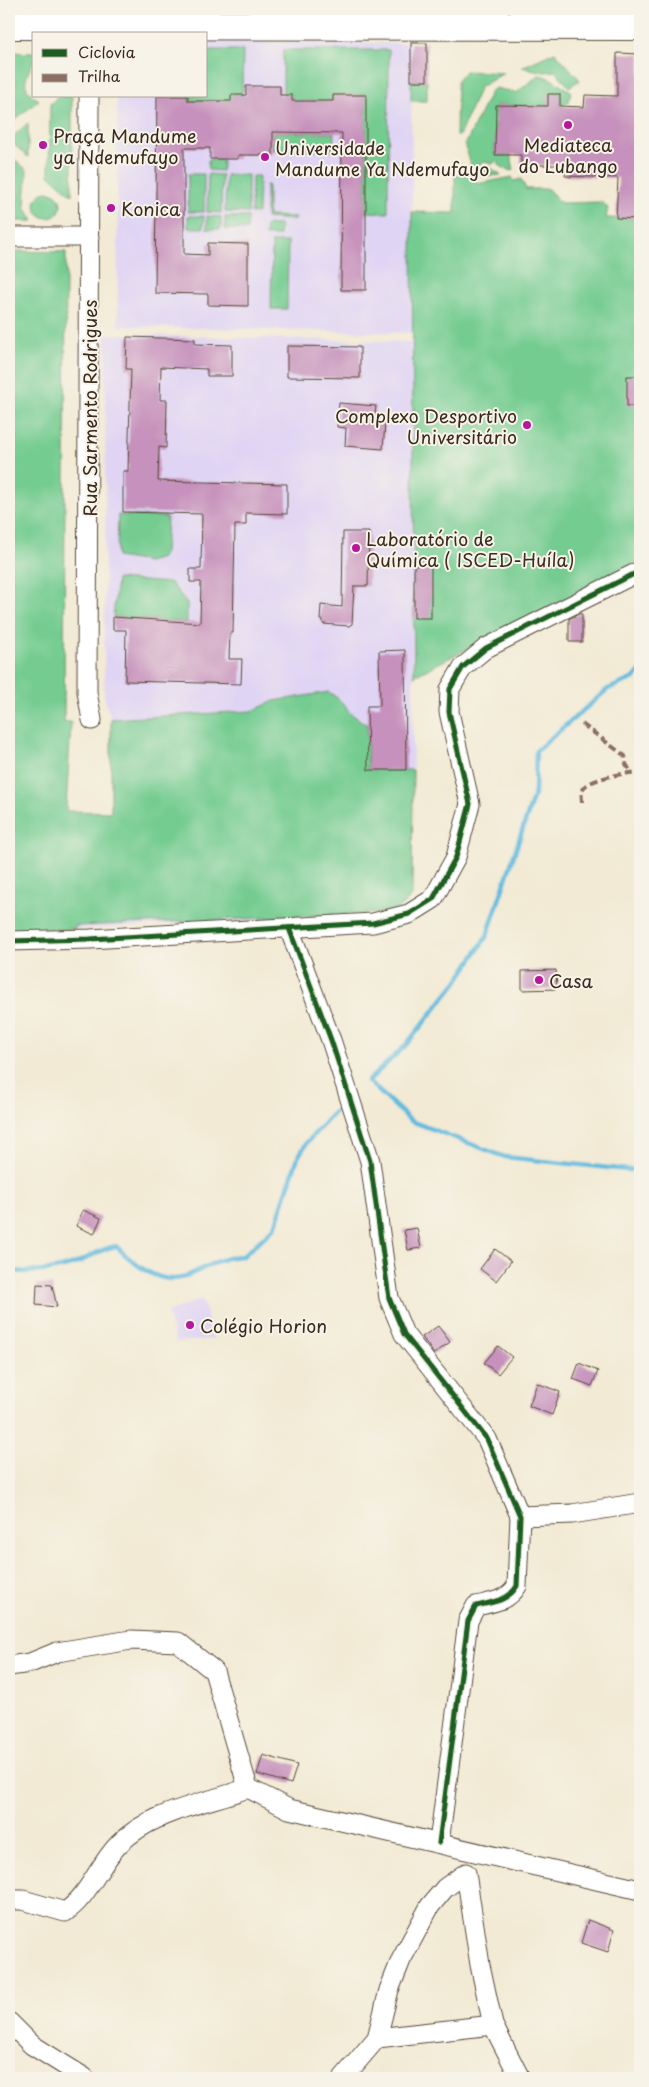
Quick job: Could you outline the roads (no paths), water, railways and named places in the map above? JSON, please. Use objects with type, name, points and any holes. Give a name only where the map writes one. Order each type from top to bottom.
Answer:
[{"type":"main road","points":[[9,25],[88,29],[261,17],[640,26]]},
{"type":"street","name":"Rua Sarmento Rodrigues","points":[[88,98],[87,692],[92,720]]},
{"type":"street","points":[[9,237],[89,237]]},
{"type":"street","points":[[9,941],[90,939],[373,923],[409,914],[433,899],[456,858],[470,804],[449,712],[450,689],[463,667],[486,648],[640,571]]},
{"type":"street","points":[[289,928],[331,1040],[370,1161],[389,1298],[404,1334],[487,1439],[520,1516],[517,1586],[511,1595],[504,1599],[476,1606],[468,1621],[439,1843]]},
{"type":"street","points":[[520,1516],[572,1514],[640,1503]]},
{"type":"street","points":[[9,1666],[30,1663],[57,1652],[131,1640],[178,1642],[214,1671],[248,1788]]},
{"type":"street","points":[[9,1900],[22,1900],[65,1912],[87,1889],[120,1843],[144,1824],[191,1805],[218,1799],[248,1788],[289,1808],[640,1890]]},
{"type":"street","points":[[469,1849],[466,1873],[480,1966],[493,2025],[520,2078]]},
{"type":"street","points":[[343,2078],[377,2038],[389,1990],[401,1960],[430,1906],[445,1888],[466,1873]]},
{"type":"street","points":[[9,2022],[32,2044],[85,2078]]},
{"type":"street","points":[[377,2038],[493,2025]]},
{"type":"waterway","points":[[640,671],[634,678],[608,689],[536,751],[535,792],[487,936],[456,983],[405,1046],[368,1081],[411,1121],[505,1157],[628,1170],[640,1169]]},
{"type":"waterway","points":[[9,1271],[34,1272],[50,1270],[74,1264],[116,1246],[138,1266],[156,1276],[175,1279],[184,1277],[227,1258],[243,1256],[275,1227],[298,1157],[308,1141],[339,1107]]},
{"type":"place","name":"Mediateca do Lubango","points":[[568,125]]},
{"type":"place","name":"Praça Mandume ya Ndemufayo","points":[[43,145]]},
{"type":"place","name":"Universidade Mandume Ya Ndemufayo","points":[[265,157]]},
{"type":"place","name":"Konica","points":[[111,208]]},
{"type":"place","name":"Complexo Desportivo Universitário","points":[[527,425]]},
{"type":"place","name":"Laboratório de Química ( ISCED-Huíla)","points":[[356,548]]},
{"type":"place","name":"Casa","points":[[539,980]]},
{"type":"place","name":"Colégio Horion","points":[[190,1325]]}]
